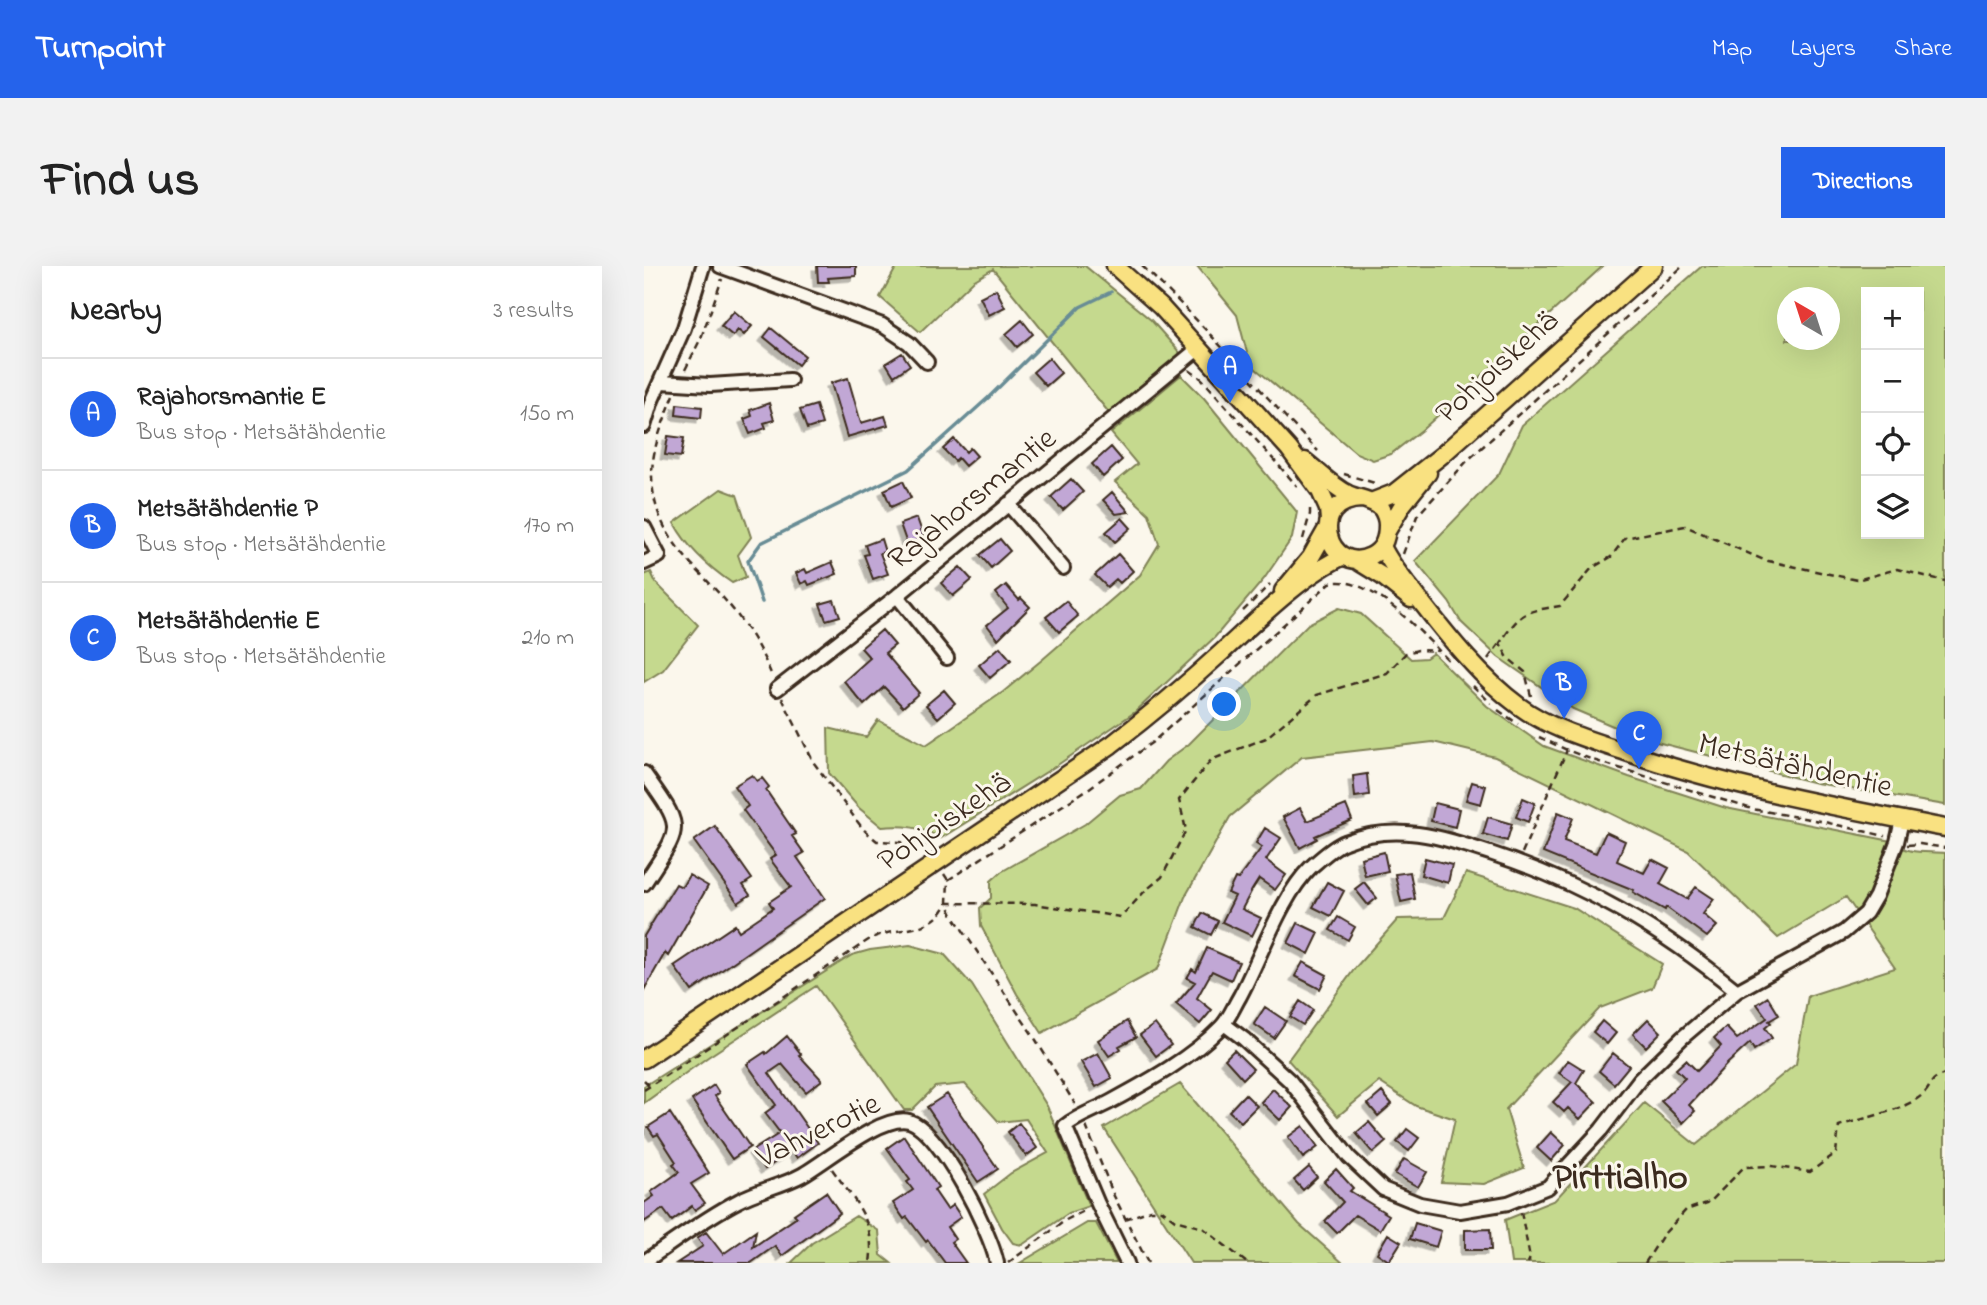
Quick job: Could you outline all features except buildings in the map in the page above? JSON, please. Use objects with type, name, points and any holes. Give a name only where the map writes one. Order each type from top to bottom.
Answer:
[{"type":"main road","points":[[1115,266],[1161,307],[1289,449],[1339,489],[1382,509],[1387,519],[1384,539],[1375,554],[1350,558],[1330,542],[1328,509],[1320,491],[1289,449]]},
{"type":"main road","name":"Pohjoiskehä","points":[[1384,539],[1399,498],[1442,455],[1654,266]]},
{"type":"main road","points":[[1329,524],[1332,511],[1340,504],[1353,499],[1399,498]]},
{"type":"main road","name":"Pohjoiskehä","points":[[1263,614],[1311,557],[1329,524]]},
{"type":"main road","name":"Metsätähdentie","points":[[1384,539],[1387,571]]},
{"type":"main road","name":"Pohjoiskehä","points":[[645,1056],[1111,745],[1158,709],[1263,614],[1322,567],[1350,558]]},
{"type":"main road","name":"Metsätähdentie","points":[[1350,558],[1387,571],[1480,670],[1519,706],[1537,717],[1664,765],[1759,792],[1945,828]]},
{"type":"street","points":[[644,426],[648,396],[661,382],[684,328],[703,266]]},
{"type":"street","points":[[723,267],[882,325],[909,343],[927,362]]},
{"type":"street","name":"Rajahorsmantie","points":[[777,689],[897,596],[1199,348]]},
{"type":"street","points":[[661,382],[710,385],[790,380]]},
{"type":"street","points":[[1008,504],[1063,568]]},
{"type":"street","points":[[644,527],[659,556],[644,563]]},
{"type":"street","points":[[897,596],[947,658]]},
{"type":"street","points":[[644,773],[673,814],[676,824],[673,838],[644,884]]},
{"type":"street","points":[[1224,1024],[1290,1081],[1349,1157],[1383,1189],[1420,1204],[1460,1211],[1508,1203],[1548,1187],[1601,1130],[1640,1079],[1683,1037],[1737,991],[1844,932],[1866,913],[1876,896],[1897,842],[1902,820]]},
{"type":"street","points":[[1127,1263],[1065,1126],[1111,1102],[1200,1047],[1224,1024],[1257,964],[1292,889],[1312,866],[1343,842],[1380,833],[1420,832],[1517,862],[1576,885],[1608,901],[1705,965],[1737,991]]},
{"type":"street","name":"Vahverotie","points":[[644,1262],[737,1201],[798,1177],[856,1140],[895,1120],[920,1126],[932,1140],[976,1206],[998,1263]]},
{"type":"path","points":[[1142,266],[1183,304],[1322,455]]},
{"type":"path","points":[[1364,589],[1402,557],[1417,516],[1446,483],[1503,426],[1683,266]]},
{"type":"path","points":[[644,1090],[870,939],[879,934],[920,928],[935,920],[947,903],[948,880],[921,843],[877,841],[863,829],[814,763],[763,656],[736,614],[696,572],[668,536],[657,505],[652,473],[658,434],[678,384],[701,338],[723,267]]},
{"type":"path","points":[[1181,364],[1202,379],[1304,494]]},
{"type":"path","points":[[1342,473],[1362,481],[1386,485],[1417,516]]},
{"type":"path","points":[[1300,547],[1310,514],[1310,501]]},
{"type":"path","points":[[1480,670],[1512,625],[1527,611],[1560,607],[1592,568],[1611,557],[1625,538],[1685,526],[1764,560],[1857,580],[1897,569],[1945,581]]},
{"type":"path","points":[[1238,617],[1272,582]]},
{"type":"path","points":[[948,880],[1087,789],[1154,741],[1330,583],[1346,582],[1364,589],[1401,614],[1457,668]]},
{"type":"path","points":[[1500,643],[1508,659],[1525,672],[1537,717]]},
{"type":"path","points":[[947,903],[1035,904],[1121,917],[1144,891],[1162,877],[1186,830],[1179,800],[1211,760],[1266,738],[1317,695],[1387,673],[1406,653],[1418,650],[1439,651]]},
{"type":"path","points":[[1472,685],[1520,725]]},
{"type":"path","points":[[1539,736],[1567,750],[1752,809],[1877,833],[1911,846],[1920,844],[1945,848]]},
{"type":"path","points":[[1517,862],[1536,825],[1547,792],[1567,750]]},
{"type":"path","points":[[947,903],[1082,1116],[1114,1196],[1148,1263]]},
{"type":"path","points":[[1645,1263],[1663,1235],[1686,1210],[1710,1202],[1744,1167],[1772,1166],[1810,1172],[1836,1153],[1839,1126],[1900,1106],[1923,1095],[1934,1078],[1945,1074]]},
{"type":"path","points":[[644,1080],[650,1086]]},
{"type":"path","points":[[826,1161],[868,1222],[871,1238],[870,1263]]},
{"type":"path","points":[[1007,1263],[1066,1220],[1114,1196]]},
{"type":"path","points":[[1518,1199],[1530,1258],[1528,1263]]},
{"type":"path","points":[[1125,1219],[1151,1210],[1162,1210],[1175,1220],[1203,1228],[1247,1263]]},
{"type":"green space","points":[[897,266],[1085,266],[1151,320],[1181,354],[1110,414],[993,269],[973,281],[920,332],[880,297]]},
{"type":"green space","points":[[1197,266],[1603,266],[1423,429],[1391,454],[1373,460],[1356,453],[1250,364],[1237,315]]},
{"type":"green space","points":[[1702,266],[1945,266],[1945,805],[1816,783],[1641,738],[1573,709],[1498,657],[1461,622],[1449,602],[1415,561],[1499,474],[1522,425]]},
{"type":"green space","points":[[1181,375],[1204,398],[1297,512],[1292,538],[1264,579],[1215,637],[1135,712],[1059,764],[941,838],[913,828],[882,827],[859,808],[829,773],[828,728],[866,737],[878,720],[926,745],[1003,692],[1140,575],[1159,544],[1149,514],[1115,482],[1137,464],[1111,433]]},
{"type":"green space","points":[[721,489],[737,495],[751,537],[738,555],[746,577],[732,583],[700,556],[674,523]]},
{"type":"green space","points":[[651,572],[656,583],[698,625],[663,670],[644,682],[644,575]]},
{"type":"green space","points":[[1339,608],[1361,614],[1411,659],[1426,658],[1433,653],[1487,706],[1544,746],[1726,808],[1891,841],[1910,850],[1945,853],[1945,1263],[1511,1263],[1505,1220],[1555,1200],[1644,1103],[1696,1145],[1796,1064],[1808,996],[1895,968],[1846,897],[1778,938],[1688,851],[1495,757],[1433,742],[1302,757],[1230,817],[1185,897],[1158,969],[1042,1033],[1017,994],[981,926],[980,908],[991,898],[991,881],[1001,872],[1085,824],[1120,795],[1141,789],[1166,761],[1189,744],[1308,624]]},
{"type":"green space","points":[[1466,873],[1574,908],[1662,964],[1652,988],[1600,1008],[1506,1109],[1524,1168],[1484,1184],[1441,1182],[1455,1119],[1416,1106],[1379,1082],[1338,1116],[1288,1060],[1356,967],[1398,919],[1444,918]]},
{"type":"green space","points":[[910,945],[944,954],[972,985],[1047,1106],[1089,1206],[1069,1213],[1022,1245],[1013,1243],[984,1194],[1011,1173],[1048,1153],[1026,1119],[999,1122],[965,1084],[935,1087],[912,1110],[904,1110],[816,986],[644,1103],[644,1086],[852,955]]},
{"type":"green space","points":[[1180,1084],[1299,1224],[1343,1263],[1191,1263],[1104,1128]]},
{"type":"green space","points":[[856,1216],[879,1231],[881,1255],[891,1263],[791,1263],[812,1243]]},
{"type":"green space","points":[[1087,1223],[1096,1223],[1117,1263],[1020,1263]]},
{"type":"waterway","points":[[762,602],[748,561],[761,543],[908,470],[988,398],[1080,307],[1111,292]]},
{"type":"place","name":"Rajahorsmantie E","points":[[1230,403]]},
{"type":"place","name":"Metsätähdentie P","points":[[1564,719]]},
{"type":"place","name":"Metsätähdentie E","points":[[1639,769]]},
{"type":"district","name":"Pirttialho","points":[[1620,1179]]}]
